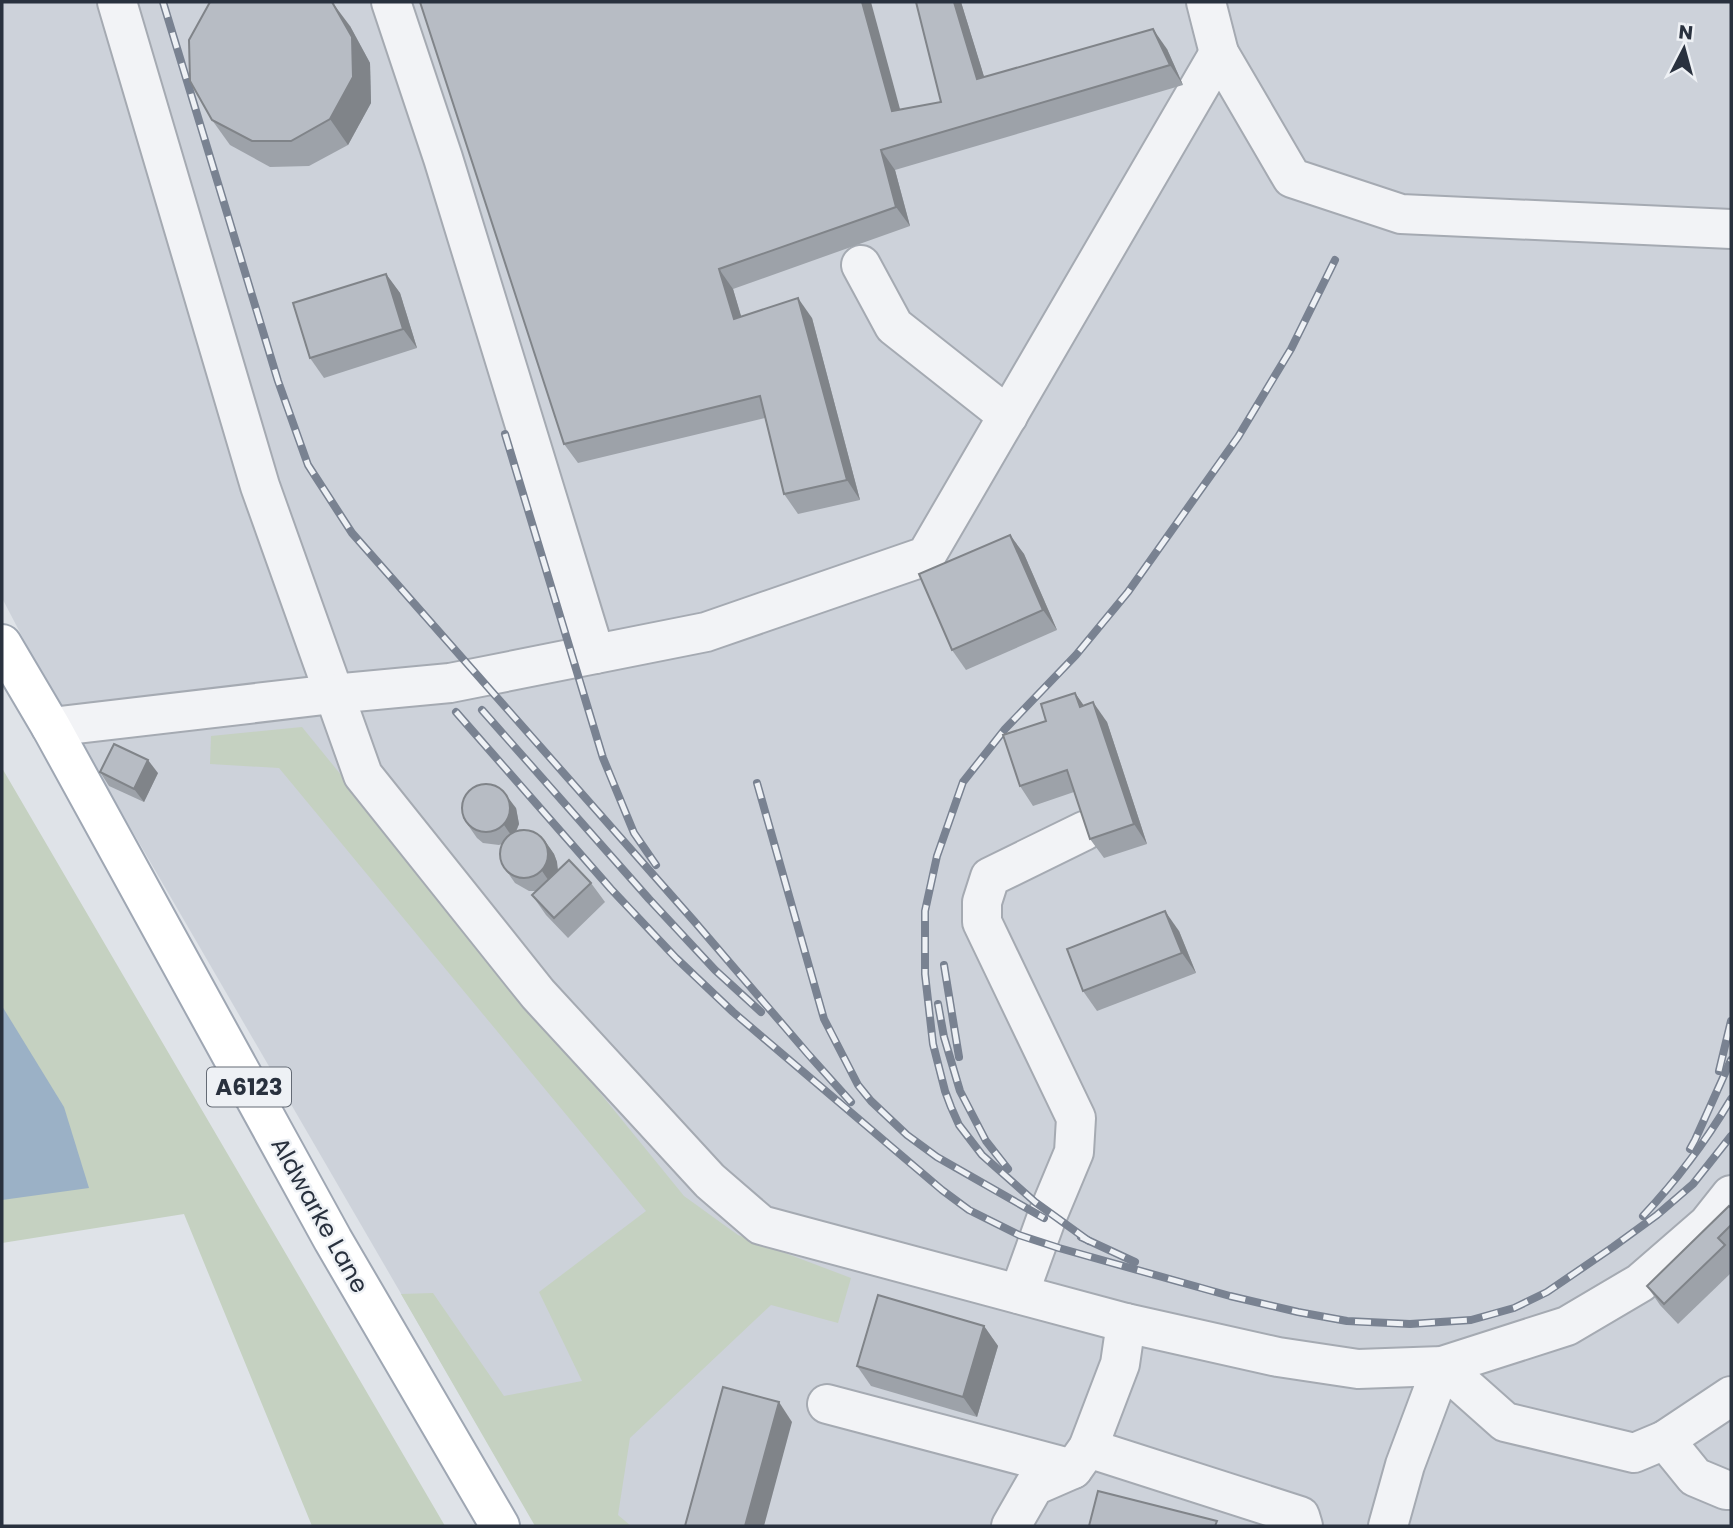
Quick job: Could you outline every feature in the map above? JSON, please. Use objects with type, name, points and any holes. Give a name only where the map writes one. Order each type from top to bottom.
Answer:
[{"type":"main road","name":"Aldwarke Lane","points":[[2,644],[51,727],[333,1240],[500,1526]]},
{"type":"lane","points":[[117,2],[260,486],[363,775],[538,994],[710,1181],[761,1225],[1126,1322],[1278,1357],[1358,1369],[1442,1366],[1567,1326],[1640,1283],[1708,1224],[1731,1195]]},
{"type":"lane","points":[[391,2],[451,184],[595,654]]},
{"type":"lane","points":[[1206,2],[1220,53],[1292,178],[1401,214],[1731,229]]},
{"type":"lane","points":[[51,727],[450,683],[706,632],[926,556],[1220,53]]},
{"type":"lane","points":[[861,265],[894,326],[1008,416]]},
{"type":"lane","points":[[1020,1294],[1046,1219],[1074,1152],[1076,1118],[982,922],[982,902],[990,877],[1084,831]]},
{"type":"lane","points":[[1011,1526],[1034,1486],[1081,1458],[1120,1364],[1126,1322]]},
{"type":"lane","points":[[1442,1366],[1505,1422],[1634,1453],[1665,1440],[1731,1396]]},
{"type":"lane","points":[[1388,1526],[1405,1465],[1442,1366]]},
{"type":"lane","points":[[827,1404],[1081,1458],[1300,1516],[1303,1526]]},
{"type":"lane","points":[[1665,1440],[1695,1476],[1731,1490]]},
{"type":"shaded area","points":[[2,2],[1731,2],[1731,1526],[536,1526],[48,686],[2,598]]},
{"type":"green space","points":[[302,727],[684,1196],[738,1235],[851,1278],[838,1323],[771,1305],[630,1438],[618,1515],[631,1526],[535,1526],[401,1294],[433,1293],[504,1396],[582,1381],[539,1292],[646,1211],[279,768],[210,764],[211,736]]},
{"type":"green space","points":[[2,768],[445,1526],[312,1526],[184,1214],[2,1243]]},
{"type":"water","points":[[2,1006],[64,1107],[89,1188],[2,1200]]},
{"type":"building","points":[[210,2],[332,2],[352,37],[353,77],[330,119],[291,141],[252,141],[212,120],[190,81],[189,40]]},
{"type":"building","points":[[420,2],[862,2],[892,111],[941,102],[916,2],[954,2],[977,79],[1153,29],[1170,65],[881,150],[896,207],[719,269],[734,319],[798,298],[847,480],[784,494],[760,396],[564,444]]},
{"type":"building","points":[[386,274],[403,329],[310,358],[293,303]]},
{"type":"building","points":[[1010,535],[1043,610],[952,650],[919,574]]},
{"type":"building","points":[[1075,693],[1080,707],[1093,702],[1134,824],[1090,839],[1067,770],[1020,786],[1003,735],[1046,721],[1041,704]]},
{"type":"building","points":[[114,744],[148,760],[134,789],[100,772]]},
{"type":"building","points":[[486,784],[503,791],[510,808],[503,825],[486,832],[469,825],[462,808],[469,791]]},
{"type":"building","points":[[524,830],[541,837],[548,854],[541,871],[524,878],[507,871],[500,854],[507,837]]},
{"type":"building","points":[[569,860],[591,883],[554,918],[532,895]]},
{"type":"building","points":[[1165,911],[1182,953],[1083,991],[1067,949]]},
{"type":"building","points":[[1729,1206],[1731,1225],[1718,1238],[1725,1245],[1664,1304],[1647,1286]]},
{"type":"building","points":[[878,1295],[984,1326],[963,1397],[857,1366]]},
{"type":"building","points":[[723,1387],[779,1402],[745,1526],[685,1526]]},
{"type":"building","points":[[1098,1491],[1217,1521],[1215,1526],[1089,1526]]},
{"type":"railway","points":[[163,2],[278,381],[308,465],[352,533],[851,1102]]},
{"type":"railway","points":[[1089,1241],[1035,1202],[982,1155],[959,1125],[951,1107],[933,1044],[925,974],[925,911],[937,856],[963,782],[1005,729],[1076,655],[1128,592],[1238,437],[1291,349],[1335,260]]},
{"type":"railway","points":[[505,434],[603,758],[634,833],[656,865]]},
{"type":"railway","points":[[482,710],[649,899],[715,970],[761,1012]]},
{"type":"railway","points":[[456,712],[611,889],[676,958],[733,1012],[942,1190],[969,1210],[1019,1235],[1230,1296],[1298,1312],[1347,1321],[1410,1324],[1471,1320],[1514,1308],[1547,1292],[1613,1247],[1693,1184],[1731,1136]]},
{"type":"railway","points":[[757,783],[824,1019],[858,1085],[907,1135],[937,1157],[1044,1218]]},
{"type":"railway","points":[[944,965],[959,1057]]},
{"type":"railway","points":[[938,1004],[944,1037],[960,1091],[986,1141],[1008,1169]]},
{"type":"railway","points":[[1719,1071],[1731,1021]]},
{"type":"railway","points":[[1690,1149],[1731,1060]]},
{"type":"railway","points":[[1643,1216],[1690,1160],[1731,1099]]},
{"type":"railway","points":[[1081,1237],[1135,1262]]}]
